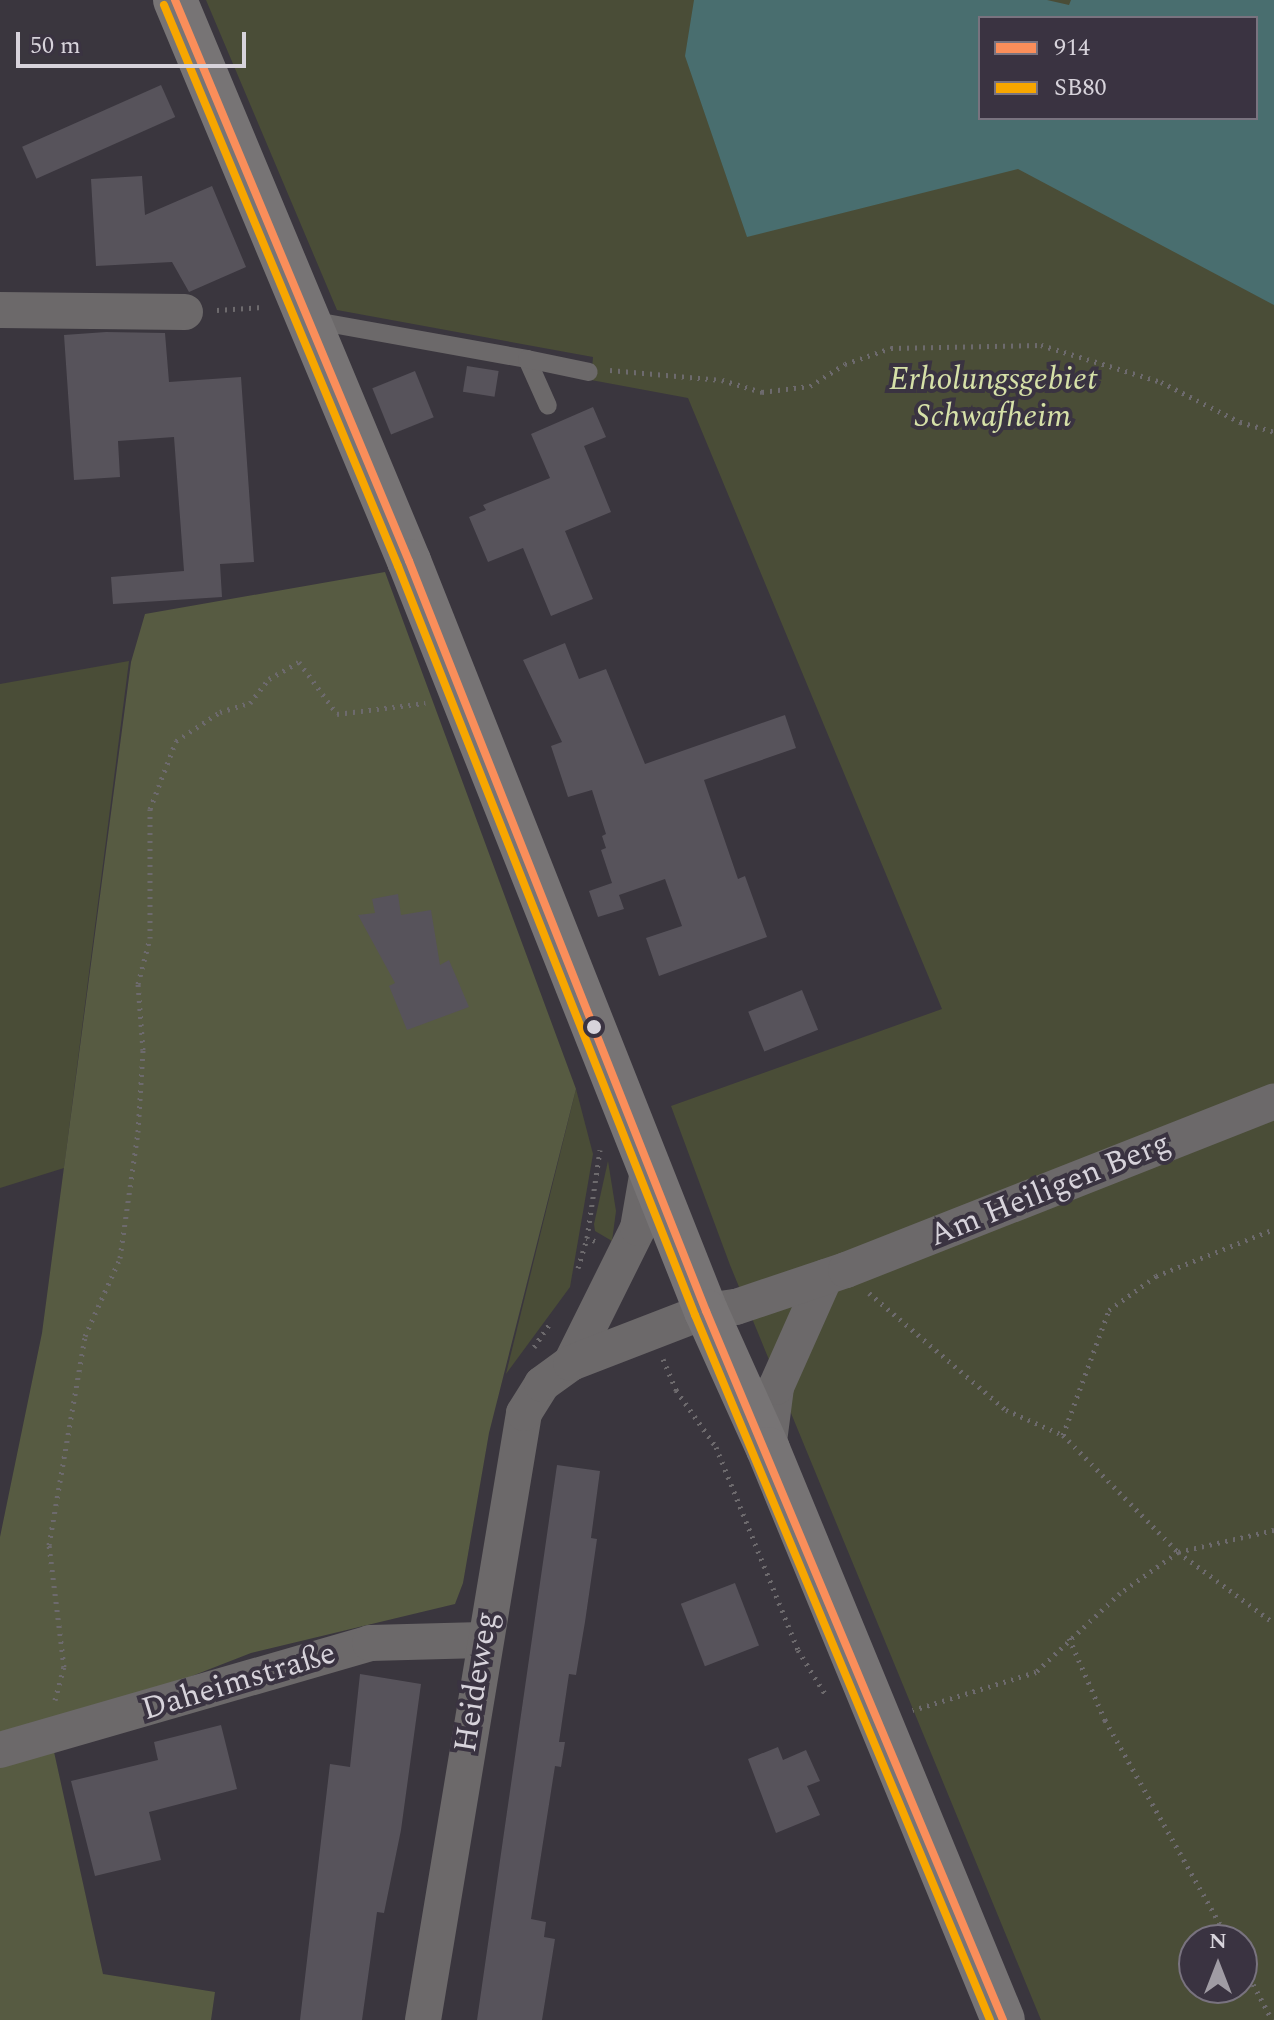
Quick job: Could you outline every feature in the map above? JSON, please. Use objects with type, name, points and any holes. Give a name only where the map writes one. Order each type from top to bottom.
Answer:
[{"type":"main road","points":[[175,0],[310,320],[706,1311],[768,1449],[1003,2020]]},
{"type":"street","points":[[0,310],[185,312]]},
{"type":"street","name":"Am Heiligen Berg","points":[[706,1311],[736,1307],[825,1277],[1274,1101]]},
{"type":"street","name":"Heideweg","points":[[571,1363],[638,1228],[649,1164]]},
{"type":"street","points":[[768,1449],[776,1387],[825,1277]]},
{"type":"street","name":"Heideweg","points":[[423,2020],[482,1640],[524,1413],[542,1384],[571,1363],[654,1334],[706,1311]]},
{"type":"street","name":"Daheimstraße","points":[[0,1750],[370,1643],[482,1640]]},
{"type":"lane","points":[[310,320],[589,372]]},
{"type":"lane","points":[[527,359],[548,406]]},
{"type":"path","points":[[185,312],[265,307],[310,320]]},
{"type":"path","points":[[589,372],[623,369],[722,380],[762,392],[810,386],[845,364],[891,348],[1041,345],[1161,382],[1240,422],[1274,432]]},
{"type":"path","points":[[45,1739],[64,1667],[49,1545],[85,1336],[120,1258],[138,1132],[143,1050],[138,984],[150,938],[150,809],[176,741],[220,712],[250,703],[269,679],[299,662],[337,714],[433,700]]},
{"type":"path","points":[[597,1140],[601,1154],[587,1238],[606,1245],[621,1260]]},
{"type":"path","points":[[1063,1435],[1109,1310],[1156,1276],[1233,1241],[1274,1229]]},
{"type":"path","points":[[869,1293],[1006,1410],[1063,1435],[1178,1552],[1274,1623]]},
{"type":"path","points":[[654,1334],[676,1390],[716,1447],[798,1650],[834,1712]]},
{"type":"path","points":[[878,1721],[1036,1672],[1120,1593],[1178,1552],[1274,1530]]},
{"type":"path","points":[[1069,1638],[1105,1720],[1220,1924]]},
{"type":"path","points":[[1258,1993],[1272,2020]]},
{"type":"green space","name":"Erholungsgebiet Schwafheim","points":[[206,0],[1274,0],[1274,2020],[1041,2020],[730,1265],[671,1106],[942,1009],[688,398],[591,380],[593,357],[337,310]]},
{"type":"green space","points":[[129,661],[64,1168],[0,1188],[0,684]]},
{"type":"green space","points":[[576,1089],[593,1154],[570,1287],[506,1374]]},
{"type":"green space","points":[[608,1161],[616,1211],[612,1241],[595,1231],[594,1224]]},
{"type":"shaded area","points":[[694,0],[1047,0],[1069,5],[1071,0],[1274,0],[1274,305],[1018,169],[747,237],[685,56]]},
{"type":"shaded area","points":[[385,572],[576,1089],[489,1433],[463,1583],[455,1604],[251,1653],[174,1683],[47,1720],[103,1974],[215,1992],[211,2020],[0,2020],[0,1537],[42,1333],[131,662],[145,614]]},
{"type":"building","points":[[161,85],[175,117],[36,179],[22,147]]},
{"type":"building","points":[[142,176],[145,215],[212,186],[246,267],[189,292],[172,262],[96,266],[91,179]]},
{"type":"building","points":[[165,333],[169,382],[241,377],[254,562],[220,564],[222,597],[113,604],[111,577],[184,571],[174,437],[118,441],[120,477],[74,480],[64,335]]},
{"type":"building","points":[[467,366],[499,371],[495,397],[463,392]]},
{"type":"building","points":[[415,371],[434,417],[391,435],[372,388]]},
{"type":"building","points":[[593,407],[606,437],[584,446],[611,512],[565,531],[593,599],[551,616],[523,548],[488,562],[469,517],[486,510],[483,505],[550,478],[531,434]]},
{"type":"building","points":[[565,643],[579,679],[606,669],[645,764],[785,715],[796,748],[704,780],[738,879],[745,876],[767,937],[659,976],[646,938],[682,926],[665,879],[619,895],[624,909],[598,917],[589,891],[612,883],[601,850],[606,848],[602,836],[606,834],[592,790],[568,797],[551,746],[562,742],[523,660]]},
{"type":"building","points":[[398,894],[401,915],[431,910],[440,965],[449,960],[469,1007],[407,1030],[389,986],[395,983],[358,915],[375,913],[372,899]]},
{"type":"building","points":[[802,990],[818,1030],[764,1052],[748,1012]]},
{"type":"building","points":[[557,1465],[600,1471],[591,1538],[597,1539],[585,1622],[576,1675],[569,1674],[559,1742],[565,1742],[561,1767],[555,1766],[531,1919],[546,1922],[544,1937],[555,1939],[542,2020],[477,2020]]},
{"type":"building","points":[[735,1583],[759,1646],[705,1666],[681,1604]]},
{"type":"building","points":[[360,1674],[421,1684],[401,1830],[384,1913],[377,1912],[362,2020],[300,2020],[330,1764],[350,1767]]},
{"type":"building","points":[[221,1725],[237,1789],[149,1812],[161,1860],[95,1876],[71,1781],[158,1760],[154,1742]]},
{"type":"building","points":[[778,1747],[783,1760],[806,1750],[820,1781],[807,1786],[820,1815],[776,1833],[748,1759]]},
{"type":"transit line","name":"914","points":[[175,0],[409,561],[706,1311],[1003,2020]]},
{"type":"transit line","name":"SB80","points":[[164,5],[398,566],[695,1315],[990,2020]]}]
